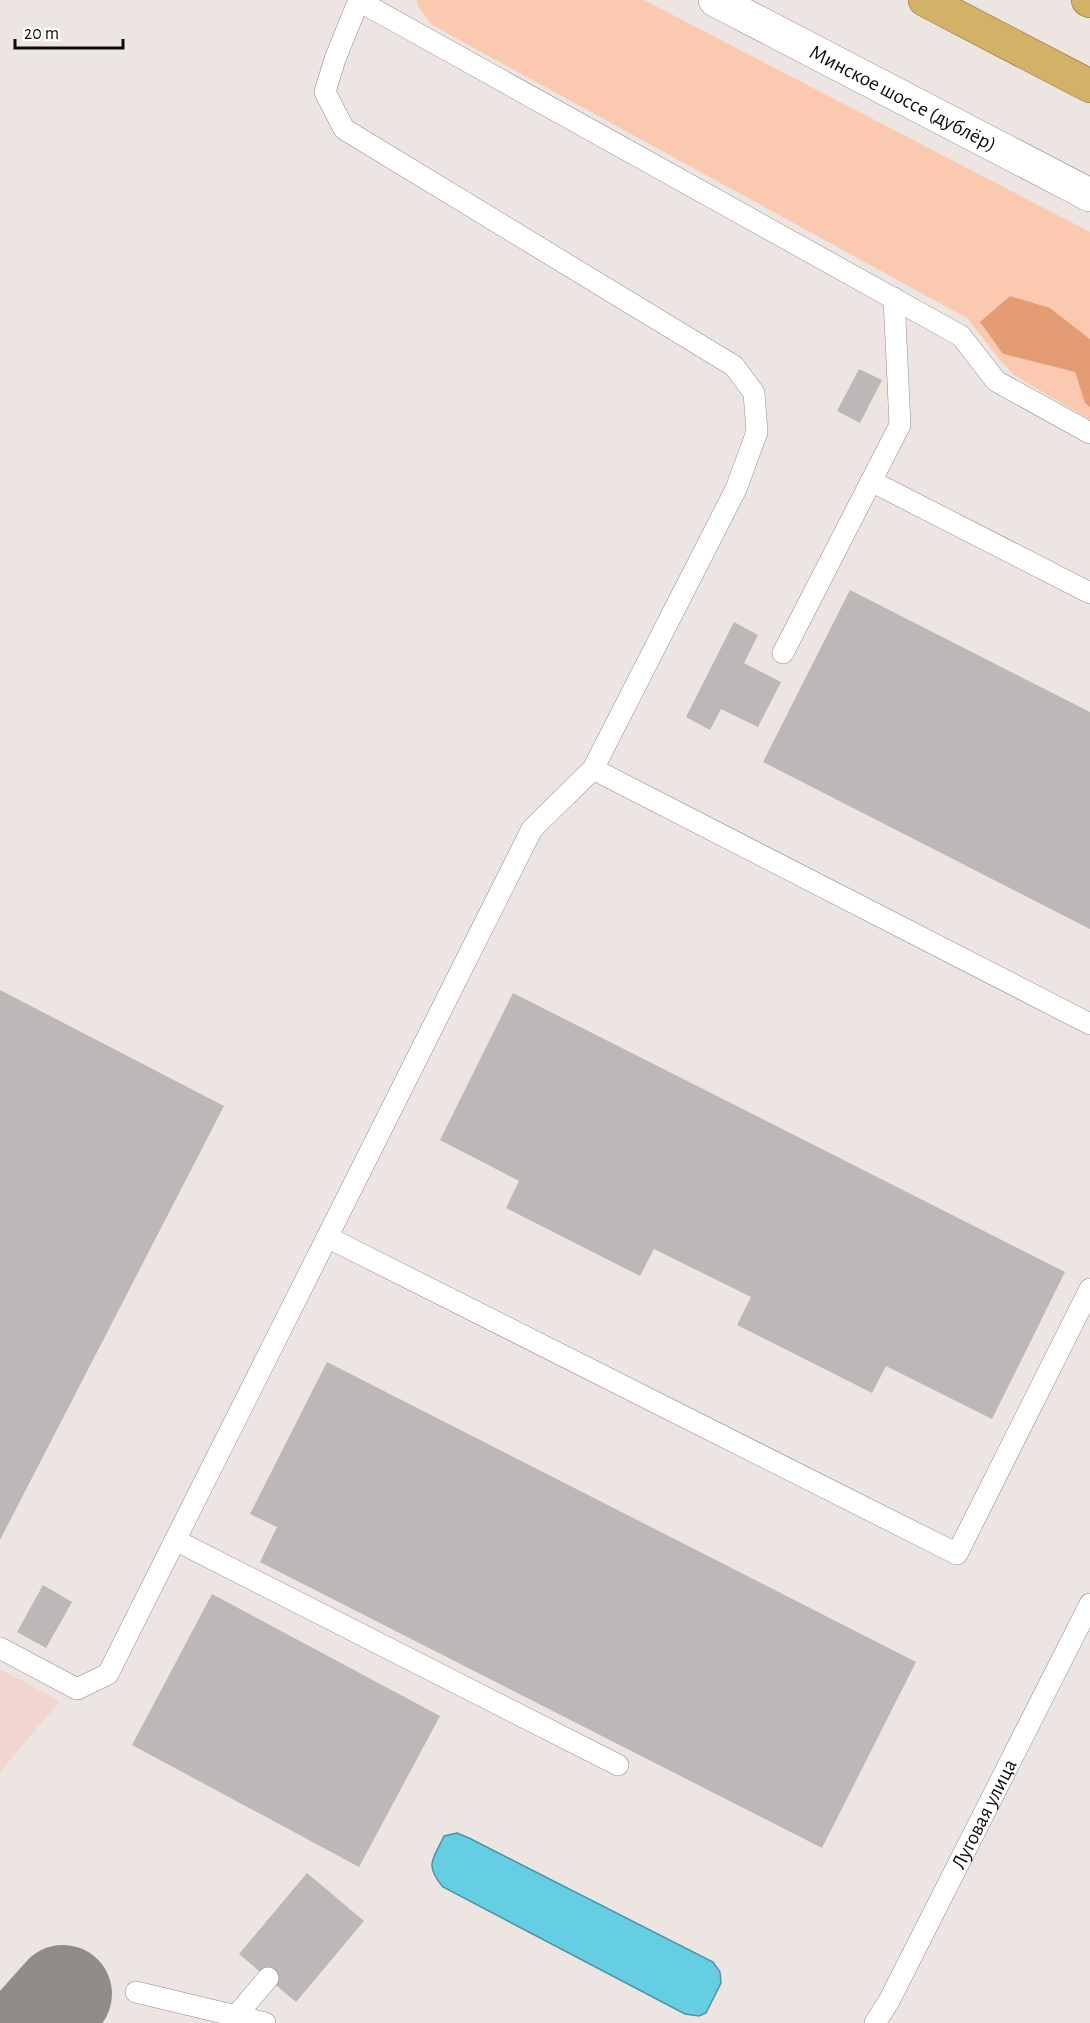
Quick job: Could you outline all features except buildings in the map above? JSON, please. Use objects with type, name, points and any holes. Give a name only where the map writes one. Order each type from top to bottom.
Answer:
[{"type":"highway","points":[[926,0],[1090,86]]},
{"type":"main road","name":"Минское шоссе (дублёр)","points":[[715,0],[1090,195]]},
{"type":"lane","points":[[0,1648],[77,1689],[108,1674],[532,829],[594,769],[736,489],[757,432],[754,393],[734,366],[344,129],[325,92],[334,59],[359,0],[962,336],[996,381],[1090,433]]},
{"type":"lane","points":[[783,652],[900,424],[894,298]]},
{"type":"lane","points":[[871,481],[1090,593]]},
{"type":"lane","points":[[594,769],[1090,1024]]},
{"type":"lane","points":[[327,1237],[957,1554],[1090,1289]]},
{"type":"lane","points":[[175,1540],[618,1765]]},
{"type":"lane","name":"Луговая улица","points":[[875,2023],[894,1990],[1090,1604]]},
{"type":"lane","points":[[236,2016],[268,1978]]},
{"type":"lane","points":[[136,1992],[265,2023]]},
{"type":"shaded area","points":[[417,0],[644,0],[1090,232],[1090,339],[1050,308],[1003,354],[1075,372],[1085,403],[1090,407],[1090,420],[1014,375],[967,318],[432,25],[417,5]]},
{"type":"shaded area","points":[[1010,296],[1050,308],[1090,339],[1090,407],[1085,403],[1075,372],[1003,354],[980,322]]},
{"type":"shaded area","points":[[0,1669],[60,1701],[0,1772]]},
{"type":"water","points":[[457,1833],[713,1962],[720,1972],[721,1983],[706,2013],[699,2016],[685,2014],[443,1887],[434,1873],[432,1862],[444,1836]]},
{"type":"taxiway","points":[[37,2023],[63,1994]]}]
